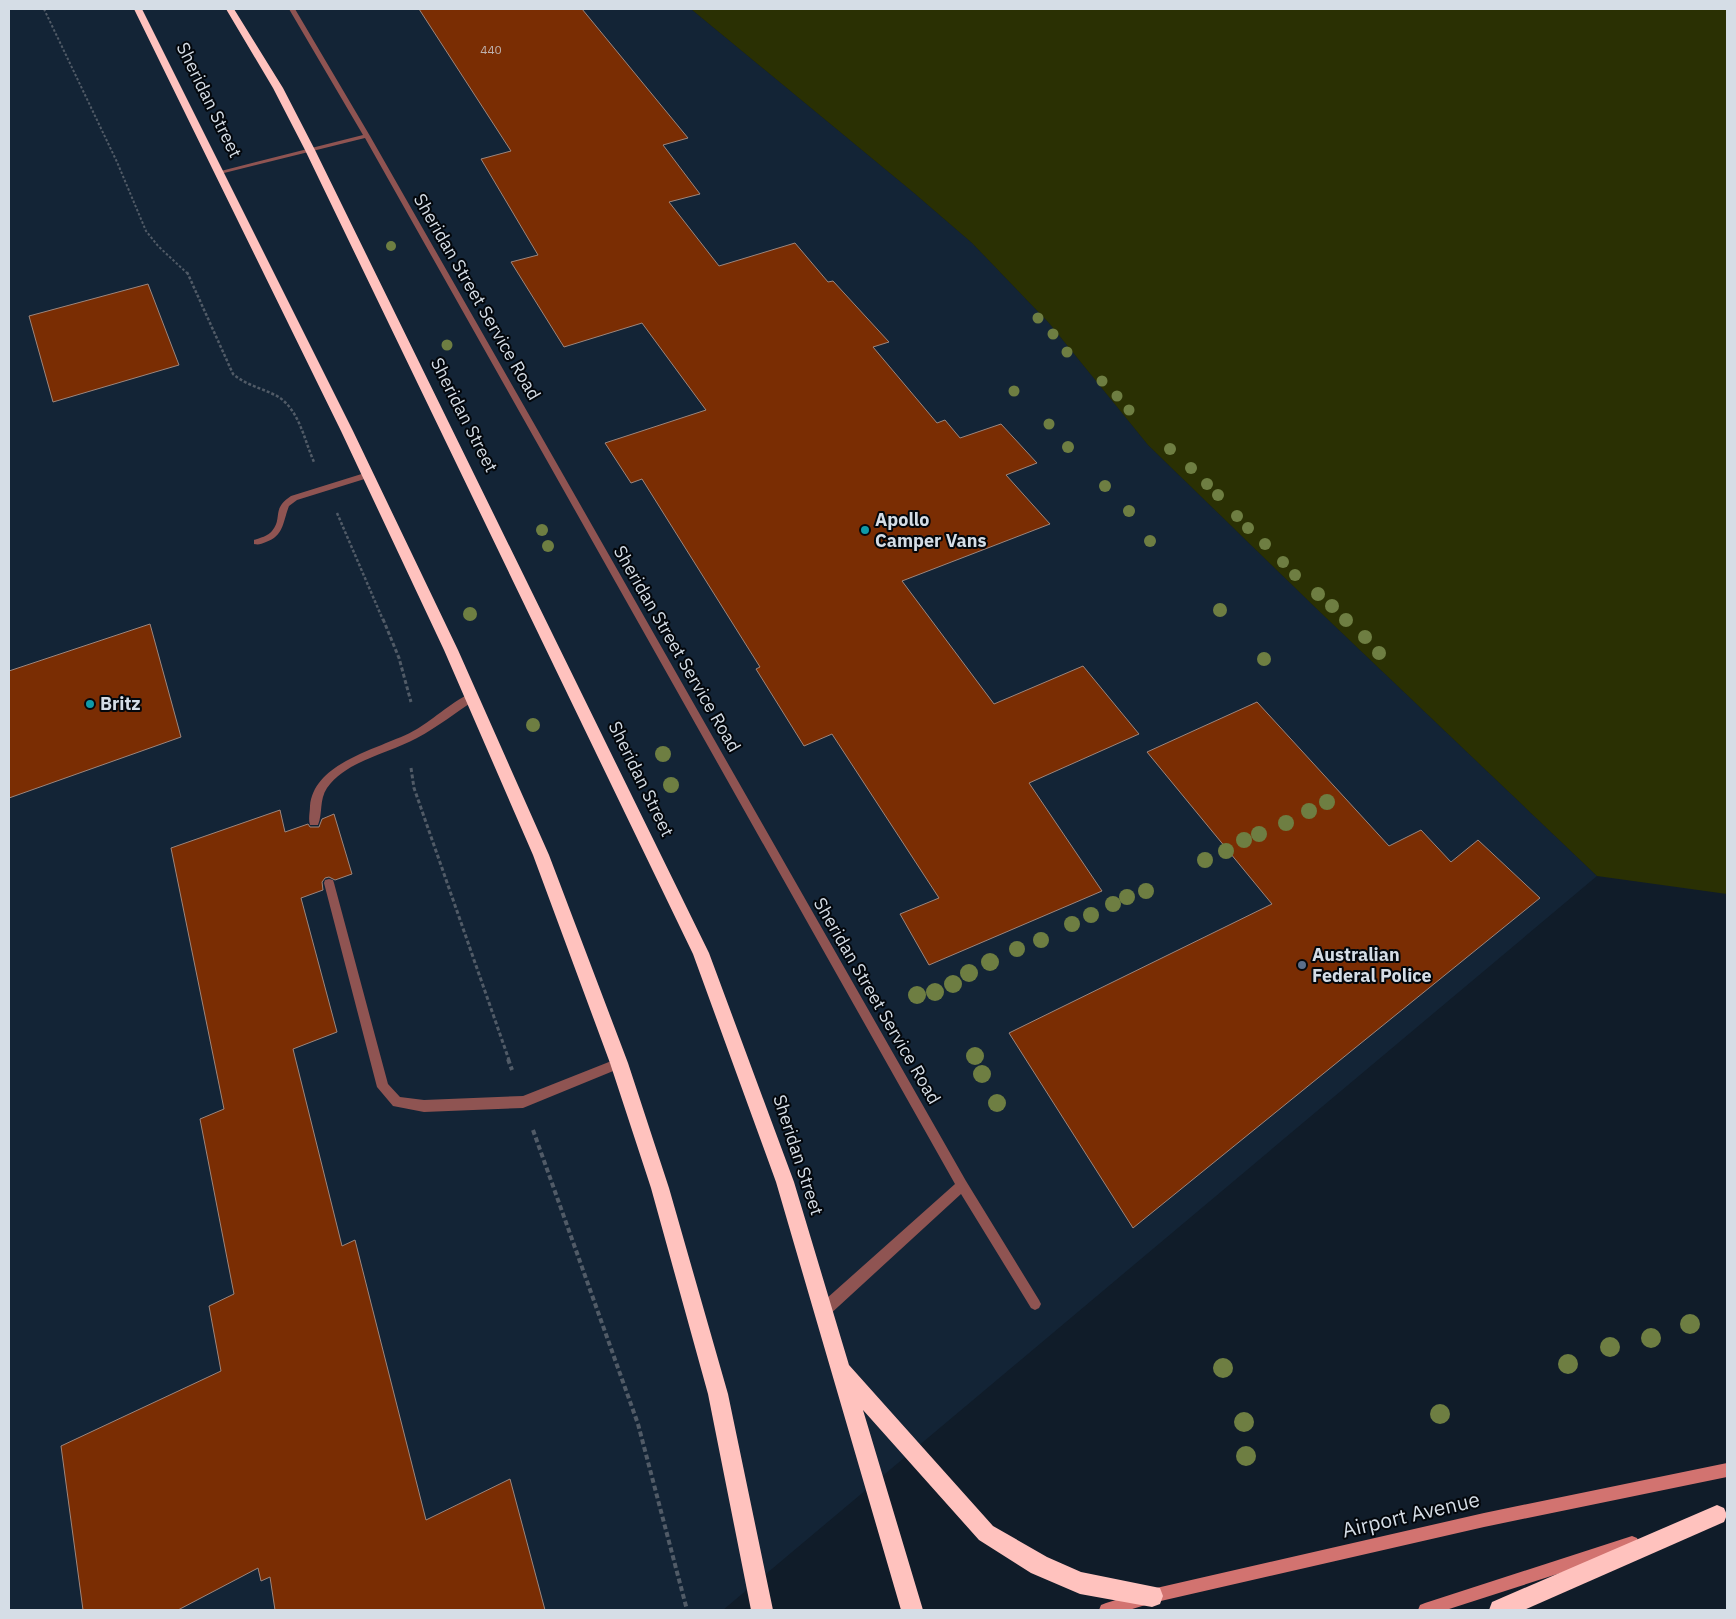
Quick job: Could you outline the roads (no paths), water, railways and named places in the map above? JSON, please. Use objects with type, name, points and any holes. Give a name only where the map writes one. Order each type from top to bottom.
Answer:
[{"type":"highway","name":"Sheridan Street","points":[[138,9],[368,475],[472,697],[541,855],[619,1063],[660,1188],[718,1394],[762,1610]]},
{"type":"highway","name":"Sheridan Street","points":[[230,9],[278,88],[310,150],[701,953],[746,1070],[785,1182],[822,1312],[912,1610]]},
{"type":"highway","points":[[839,1369],[986,1533],[1039,1565],[1080,1583],[1152,1596]]},
{"type":"highway","points":[[1500,1610],[1722,1513]]},
{"type":"main road","name":"Airport Avenue","points":[[1106,1610],[1152,1596],[1484,1520],[1727,1470]]},
{"type":"main road","points":[[1425,1610],[1722,1513]]},
{"type":"street","name":"Sheridan Street Service Road","points":[[292,9],[367,136],[962,1185],[1035,1304]]},
{"type":"street","points":[[220,172],[367,136]]},
{"type":"street","points":[[257,542],[275,536],[280,530],[283,510],[288,502],[368,475]]},
{"type":"street","points":[[314,822],[315,798],[320,786],[328,776],[414,735],[472,697]]},
{"type":"street","points":[[329,883],[383,1087],[397,1102],[424,1106],[524,1102],[619,1063]]},
{"type":"street","points":[[822,1312],[962,1185]]},
{"type":"place","name":"Apollo Camper Vans","points":[[865,530]]},
{"type":"place","name":"Britz","points":[[90,704]]},
{"type":"place","name":"Australian Federal Police","points":[[1302,965]]}]
